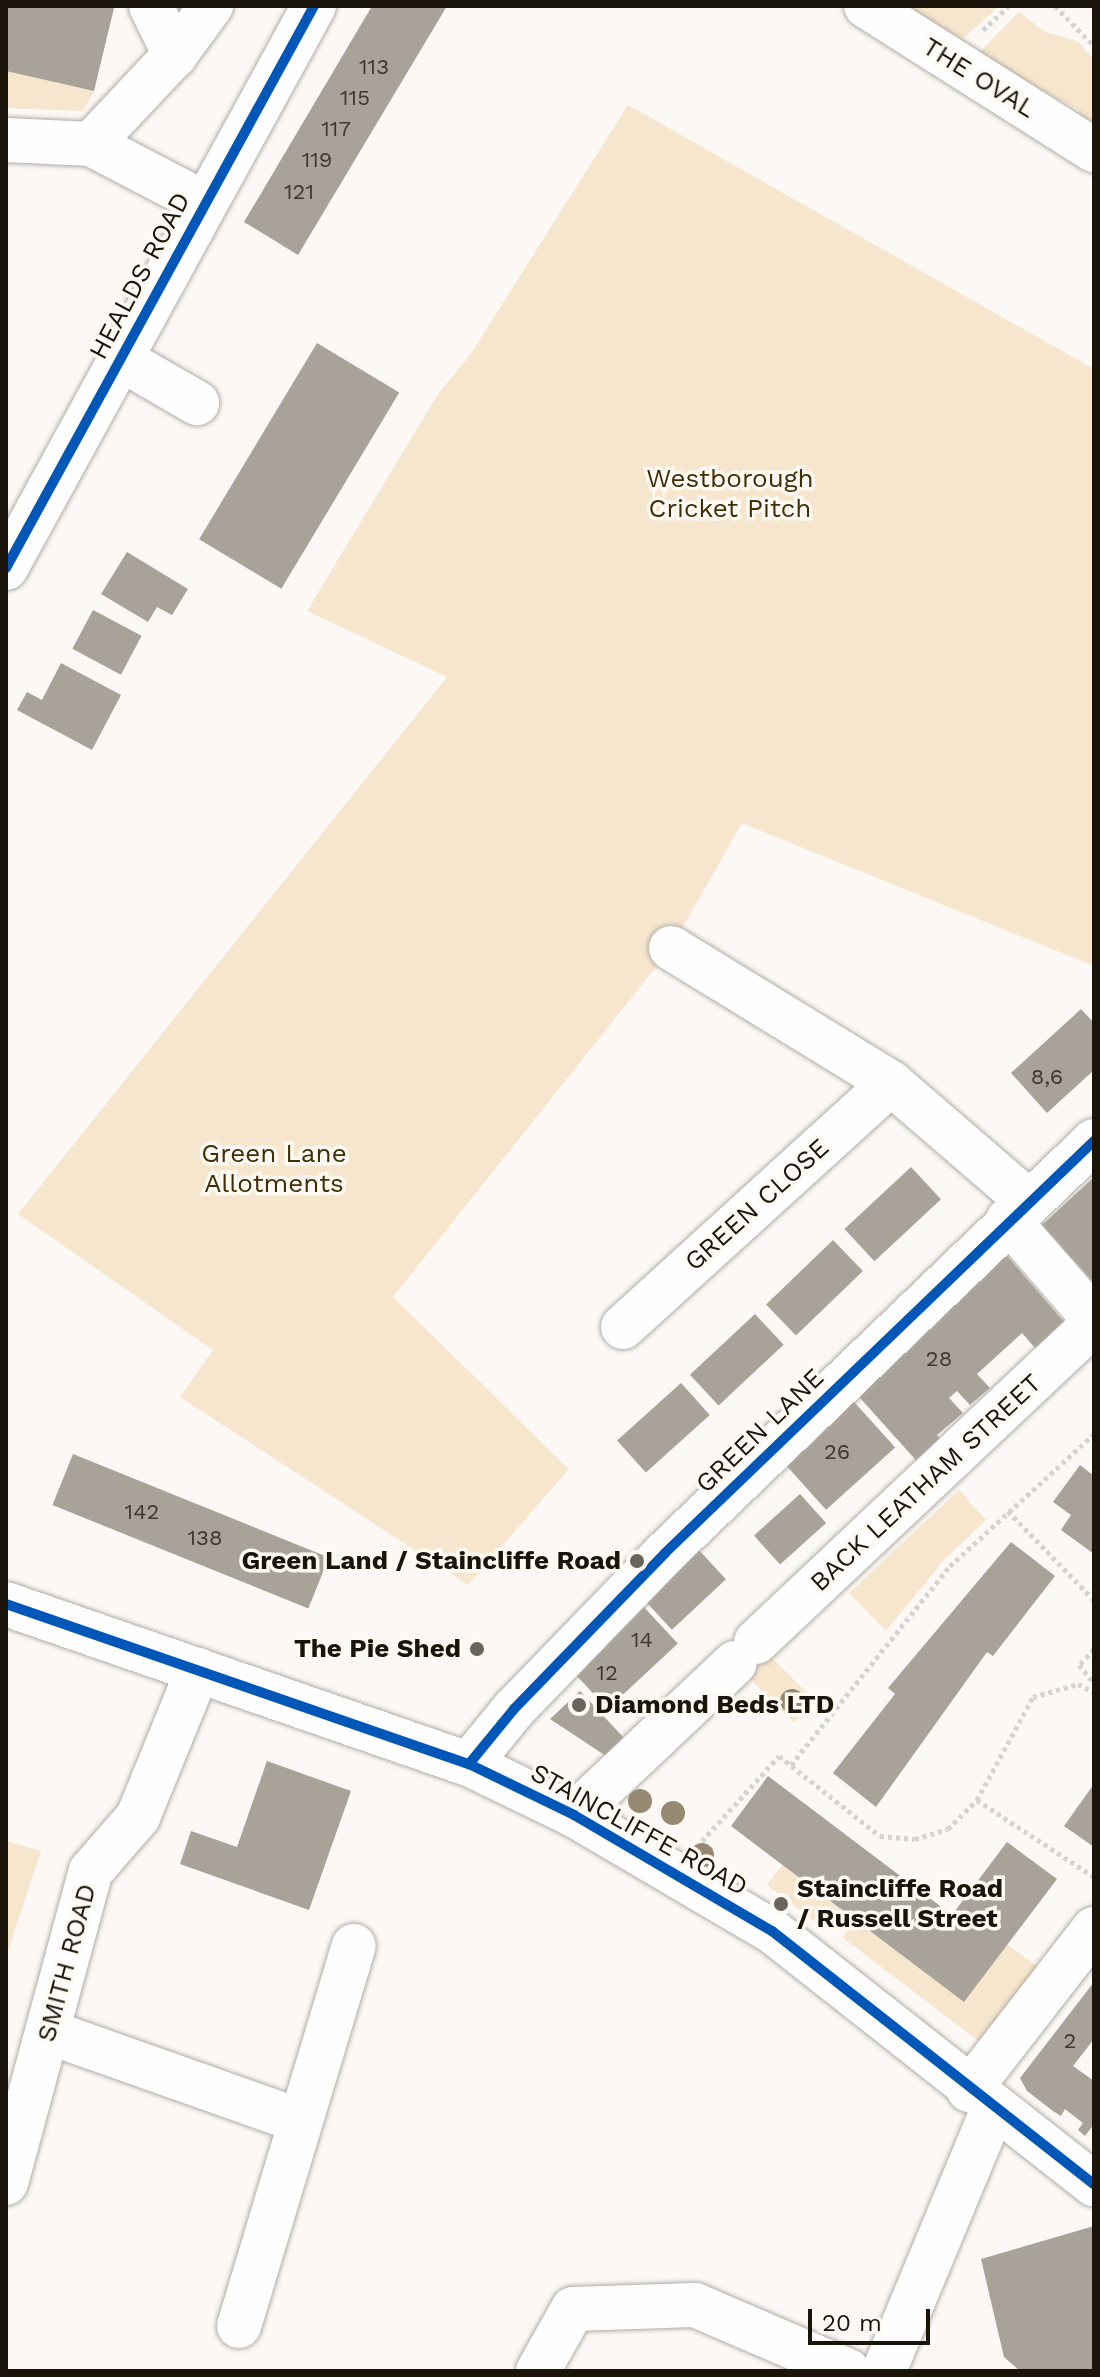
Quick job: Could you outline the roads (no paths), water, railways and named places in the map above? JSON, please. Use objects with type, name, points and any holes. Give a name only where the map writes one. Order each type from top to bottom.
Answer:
[{"type":"street","points":[[151,6],[175,55]]},
{"type":"street","points":[[91,144],[175,55],[211,6]]},
{"type":"street","name":"HEALDS ROAD","points":[[6,568],[314,6]]},
{"type":"street","name":"THE OVAL","points":[[866,6],[1094,150]]},
{"type":"street","points":[[6,140],[91,144],[204,203]]},
{"type":"street","points":[[121,359],[197,403]]},
{"type":"street","points":[[671,948],[891,1083],[1018,1211],[1094,1321]]},
{"type":"street","name":"GREEN CLOSE","points":[[623,1327],[891,1083]]},
{"type":"street","name":"GREEN LANE","points":[[469,1764],[514,1709],[665,1553],[1094,1141]]},
{"type":"street","name":"BACK LEATHAM STREET","points":[[574,1815],[1094,1321]]},
{"type":"street","name":"STAINCLIFFE ROAD","points":[[6,1604],[469,1764],[574,1815],[772,1931],[981,2100],[1089,2170]]},
{"type":"street","name":"SMITH ROAD","points":[[6,2183],[91,1871],[138,1817],[198,1670]]},
{"type":"street","points":[[884,2371],[981,2100],[1094,1929]]},
{"type":"street","points":[[239,2326],[298,2120],[354,1946]]},
{"type":"street","points":[[49,2032],[298,2120]]},
{"type":"street","points":[[538,2371],[573,2309],[695,2305],[848,2371]]},
{"type":"place","name":"Green Land / Staincliffe Road","points":[[637,1561]]},
{"type":"place","name":"The Pie Shed","points":[[477,1649]]},
{"type":"place","name":"Diamond Beds LTD","points":[[579,1705]]},
{"type":"place","name":"Staincliffe Road / Russell Street","points":[[781,1904]]},
{"type":"park label","name":"Westborough Cricket Pitch","points":[[730,494]]},
{"type":"park label","name":"Green Lane Allotments","points":[[274,1169]]}]
